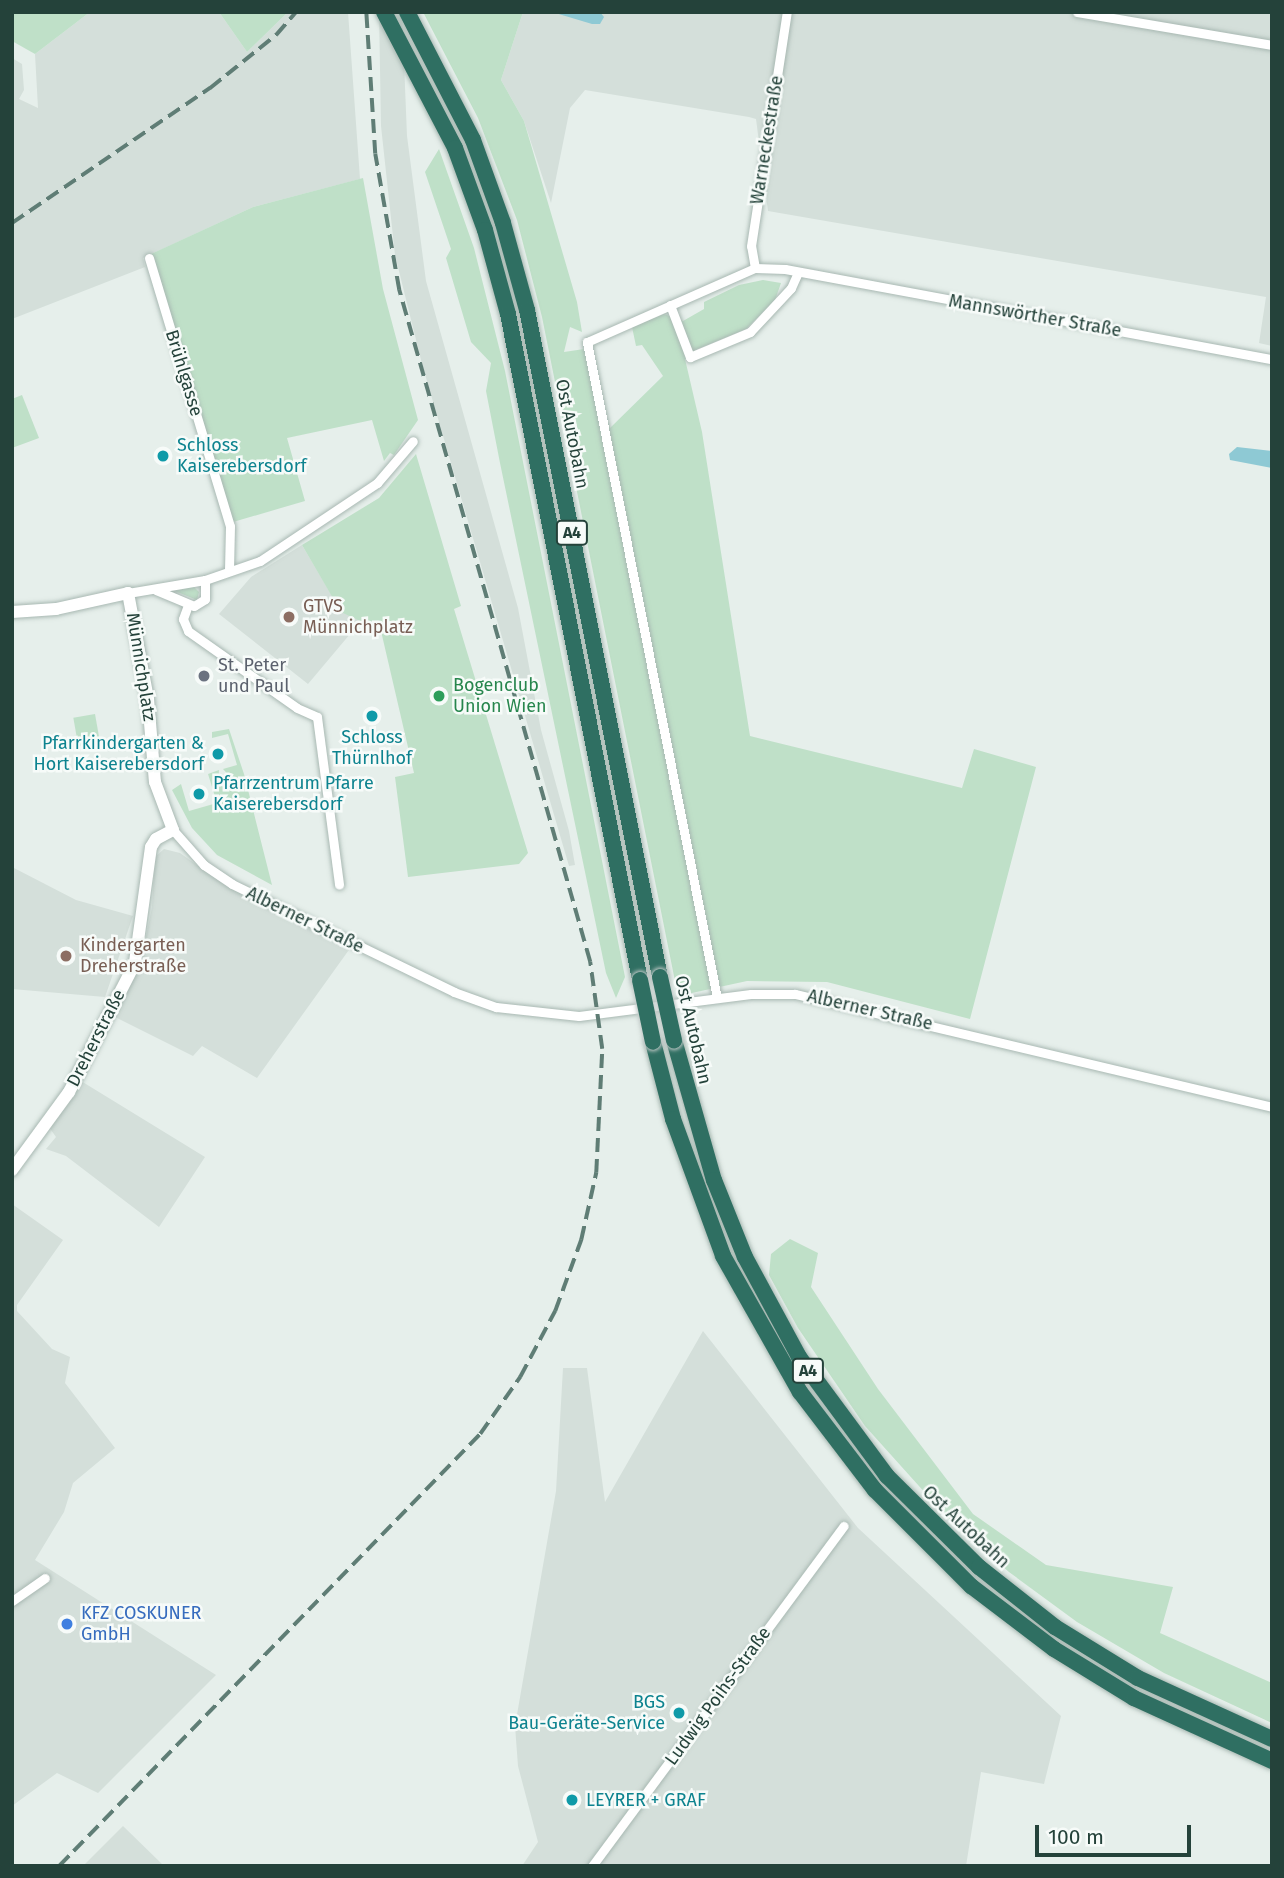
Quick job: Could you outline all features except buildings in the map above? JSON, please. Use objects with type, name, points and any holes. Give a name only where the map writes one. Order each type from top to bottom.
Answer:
[{"type":"highway","name":"A4","points":[[384,12],[455,148],[485,230],[508,314],[653,1042],[673,1119],[723,1255],[800,1392],[875,1490],[961,1577],[1054,1649],[1134,1698],[1272,1761]]},
{"type":"highway","name":"Ost Autobahn","points":[[407,12],[453,97],[503,223],[527,310],[674,1040],[714,1180],[751,1269],[799,1357],[887,1476],[979,1567],[1055,1627],[1148,1684],[1272,1739]]},
{"type":"street","name":"Warneckestraße","points":[[755,268],[751,246],[787,12]]},
{"type":"street","points":[[1077,12],[1272,45]]},
{"type":"street","name":"Brühlgasse","points":[[149,258],[230,526],[229,571]]},
{"type":"street","name":"Mannswörther Straße","points":[[717,998],[587,342],[755,268],[798,272],[1272,359]]},
{"type":"street","points":[[670,305],[690,357],[750,332],[791,288],[798,272]]},
{"type":"street","points":[[12,612],[205,580],[260,561],[377,483],[413,441]]},
{"type":"street","points":[[205,580],[205,599],[188,605],[184,619],[188,631],[297,708],[317,717],[339,885]]},
{"type":"street","name":"Münnichplatz","points":[[156,590],[188,605]]},
{"type":"street","name":"Münnichplatz","points":[[128,593],[148,699],[155,782],[173,830]]},
{"type":"street","name":"Alberner Straße","points":[[173,830],[204,865],[232,884],[485,1003],[530,1014],[579,1016],[773,993],[831,999],[1272,1107]]},
{"type":"street","name":"Dreherstraße","points":[[12,1170],[69,1092],[135,963],[149,888],[153,843],[173,830]]},
{"type":"street","name":"Ludwig Poihs-Straße","points":[[592,1866],[844,1526]]},
{"type":"street","points":[[12,1601],[45,1578]]},
{"type":"shaded area","points":[[90,12],[219,12],[247,52],[288,12],[348,12],[360,179],[253,207],[143,258],[145,267],[12,319],[12,58],[22,64],[24,90],[19,99],[38,108],[35,54]]},
{"type":"shaded area","points":[[379,12],[402,12],[407,136],[426,281],[518,608],[541,730],[569,831],[575,865],[569,866],[422,364],[395,255],[381,126]]},
{"type":"shaded area","points":[[523,12],[1272,12],[1272,346],[1259,343],[1266,297],[768,211],[756,119],[749,117],[585,90],[570,108],[551,203],[524,121],[501,80]]},
{"type":"shaded area","name":"GTVS Münnichplatz","points":[[302,545],[341,611],[361,621],[308,684],[219,614],[251,577]]},
{"type":"shaded area","points":[[164,849],[180,853],[229,888],[351,947],[257,1078],[202,1046],[193,1056],[113,1016],[140,967],[152,907],[155,857]]},
{"type":"shaded area","name":"Kindergarten Dreherstraße","points":[[12,867],[76,900],[133,916],[105,997],[12,989]]},
{"type":"shaded area","points":[[81,1081],[205,1157],[159,1227],[66,1156],[46,1149],[56,1137],[49,1127]]},
{"type":"shaded area","points":[[12,1204],[63,1240],[17,1305],[17,1311],[52,1349],[70,1357],[65,1383],[115,1448],[73,1483],[64,1512],[35,1560],[216,1675],[98,1793],[57,1773],[12,1806]]},
{"type":"shaded area","points":[[703,1331],[858,1528],[1061,1716],[1044,1784],[981,1772],[966,1866],[522,1866],[538,1842],[518,1766],[515,1726],[556,1491],[563,1368],[587,1368],[605,1502]]},
{"type":"shaded area","points":[[123,1826],[164,1866],[83,1866]]},
{"type":"green space","points":[[12,12],[90,12],[35,54],[12,41]]},
{"type":"green space","points":[[219,12],[288,12],[247,52]]},
{"type":"green space","points":[[423,12],[523,12],[501,80],[524,121],[577,302],[582,332],[570,327],[564,352],[584,349],[610,428],[663,376],[642,345],[636,346],[632,327],[664,314],[683,321],[704,309],[704,302],[739,285],[763,280],[781,283],[775,300],[746,329],[695,350],[685,359],[702,432],[750,736],[962,788],[974,749],[1036,767],[970,1019],[827,982],[747,981],[678,996],[542,317],[517,220],[478,118]]},
{"type":"green space","points":[[439,149],[474,248],[505,371],[625,977],[616,998],[606,973],[500,463],[486,391],[491,363],[471,342],[446,258],[451,249],[425,172]]},
{"type":"green space","points":[[363,178],[383,289],[418,420],[394,455],[390,453],[384,461],[372,420],[287,438],[305,501],[233,522],[151,254],[253,207]]},
{"type":"green space","points":[[22,395],[39,438],[12,448],[12,399]]},
{"type":"green space","name":"Bogenclub Union Wien","points":[[416,454],[461,606],[454,609],[528,853],[519,864],[408,877],[395,777],[414,773],[381,631],[341,612],[302,545],[379,498]]},
{"type":"green space","points":[[193,586],[199,592],[197,600],[175,591]]},
{"type":"green space","points":[[95,714],[100,743],[78,746],[73,718]]},
{"type":"green space","points":[[229,729],[244,774],[272,885],[217,855],[192,828],[172,790],[181,784],[189,811],[217,803],[208,774],[219,770],[218,784],[227,789],[233,780],[223,769],[237,765],[228,734],[212,738],[212,732]]},
{"type":"green space","points":[[790,1239],[818,1253],[811,1287],[878,1389],[973,1514],[1046,1565],[1173,1587],[1160,1633],[1272,1683],[1272,1723],[1164,1673],[1077,1622],[1009,1572],[945,1515],[865,1426],[798,1328],[769,1275],[771,1254]]},
{"type":"water","points":[[552,12],[600,12],[604,17],[600,24],[592,24]]},
{"type":"water","points":[[1237,447],[1272,451],[1272,468],[1230,460],[1229,454]]},
{"type":"railway","points":[[12,223],[210,88],[276,35],[296,12]]},
{"type":"railway","points":[[59,1866],[480,1434],[520,1377],[555,1311],[581,1240],[596,1173],[602,1049],[590,962],[399,290],[375,154],[366,12]]},
{"type":"place","name":"Schloss Kaiserebersdorf","points":[[163,456]]},
{"type":"place","name":"GTVS Münnichplatz","points":[[289,617]]},
{"type":"place","name":"St. Peter und Paul","points":[[204,676]]},
{"type":"place","name":"Bogenclub Union Wien","points":[[439,696]]},
{"type":"place","name":"Schloss Thürnlhof","points":[[372,716]]},
{"type":"place","name":"Pfarrkindergarten & Hort Kaiserebersdorf","points":[[218,754]]},
{"type":"place","name":"Pfarrzentrum Pfarre Kaiserebersdorf","points":[[199,794]]},
{"type":"place","name":"Kindergarten Dreherstraße","points":[[66,956]]},
{"type":"place","name":"KFZ COSKUNER GmbH","points":[[67,1624]]},
{"type":"place","name":"BGS Bau-Geräte-Service","points":[[679,1713]]},
{"type":"place","name":"LEYRER + GRAF","points":[[572,1800]]}]
